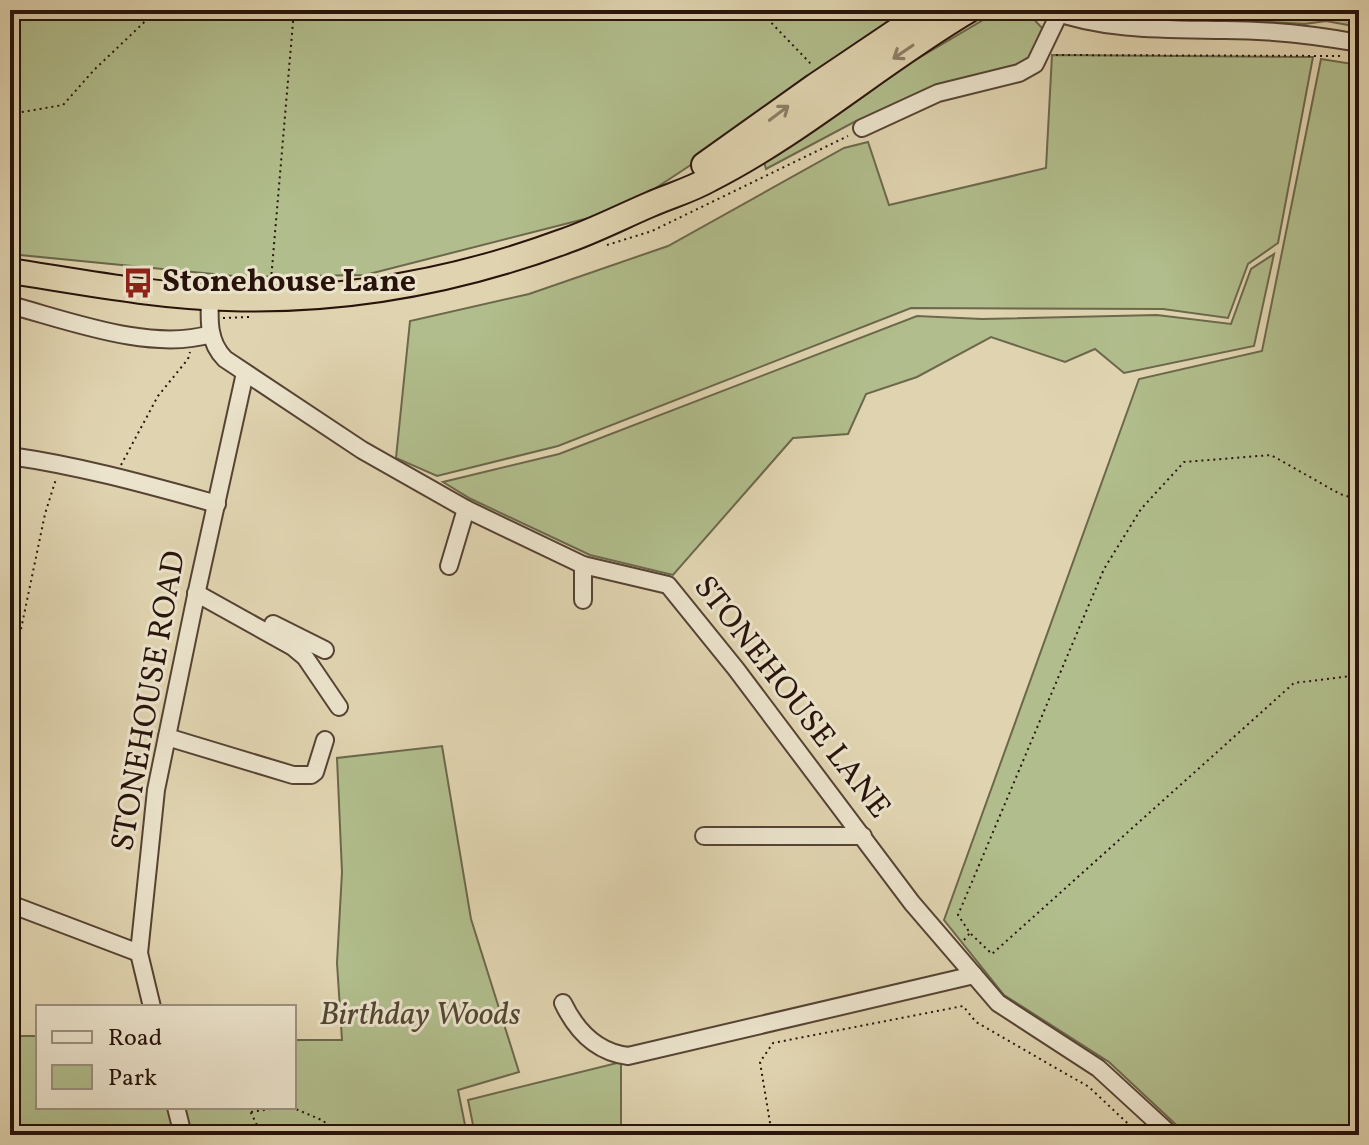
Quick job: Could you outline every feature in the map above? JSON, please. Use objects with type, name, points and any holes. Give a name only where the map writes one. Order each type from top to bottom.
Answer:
[{"type":"highway","points":[[647,206],[928,10]]},
{"type":"highway","points":[[10,271],[210,297],[322,296],[451,276],[545,249],[700,184],[731,167],[969,10]]},
{"type":"street","points":[[862,128],[938,93],[1019,73],[1035,64],[1054,12],[1094,24],[1136,29],[1247,30],[1359,43]]},
{"type":"street","points":[[10,305],[146,340],[193,339],[211,334],[210,297]]},
{"type":"street","name":"STONEHOUSE LANE","points":[[211,334],[218,353],[245,373],[362,450],[466,509],[583,565],[668,585],[736,669],[912,903],[998,1003],[1098,1068],[1171,1135]]},
{"type":"street","name":"STONEHOUSE ROAD","points":[[152,1005],[139,953],[156,790],[245,373]]},
{"type":"street","points":[[10,456],[116,475],[217,504]]},
{"type":"street","points":[[449,566],[466,509]]},
{"type":"street","points":[[583,565],[583,600]]},
{"type":"street","points":[[197,590],[325,650]]},
{"type":"street","points":[[197,590],[293,647],[305,657],[339,707]]},
{"type":"street","points":[[167,737],[305,776],[315,772],[325,740]]},
{"type":"street","points":[[704,836],[863,836]]},
{"type":"street","points":[[10,904],[139,953]]},
{"type":"street","points":[[563,1003],[571,1019],[588,1039],[603,1049],[628,1056],[974,975]]},
{"type":"street","points":[[176,1109],[183,1135]]},
{"type":"path","points":[[10,114],[63,105],[94,70],[157,10]]},
{"type":"path","points":[[270,284],[294,10]]},
{"type":"path","points":[[759,10],[818,71]]},
{"type":"path","points":[[1039,54],[1343,56]]},
{"type":"path","points":[[116,475],[158,396],[188,359],[193,339]]},
{"type":"path","points":[[1359,500],[1340,494],[1271,455],[1184,462],[1141,509],[1104,569],[958,915],[970,933],[992,954],[1294,683],[1359,675]]},
{"type":"path","points":[[10,682],[45,514],[61,463]]},
{"type":"path","points":[[954,951],[970,933]]},
{"type":"path","points":[[772,1135],[760,1062],[773,1043],[963,1006],[976,1022],[1089,1087],[1140,1135]]},
{"type":"path","points":[[249,1109],[262,1135]]},
{"type":"path","points":[[251,1112],[270,1109]]},
{"type":"path","points":[[296,1109],[324,1121],[331,1135]]},
{"type":"green space","points":[[10,10],[910,10],[727,141],[624,209],[365,275],[244,277],[10,254]]},
{"type":"green space","points":[[1005,10],[1025,10],[1045,31],[1040,66],[856,121],[766,169],[763,158],[851,98]]},
{"type":"green space","points":[[1083,10],[1359,10],[1359,27],[1326,21],[1305,24],[1121,18]]},
{"type":"green space","points":[[1052,55],[1313,57],[1278,243],[1248,264],[1228,318],[1163,309],[911,308],[558,446],[437,476],[396,458],[410,321],[529,294],[668,246],[844,148],[868,142],[889,205],[1046,168]]},
{"type":"green space","points":[[1321,59],[1359,65],[1359,1135],[1187,1135],[1109,1062],[1004,995],[944,920],[1139,379],[1262,351]]},
{"type":"green space","points":[[1274,254],[1254,346],[1124,373],[1095,349],[1065,362],[991,337],[917,377],[866,394],[848,434],[793,438],[673,575],[590,555],[471,499],[443,482],[559,454],[917,316],[982,319],[1157,315],[1231,324],[1251,269]]},
{"type":"green space","name":"Birthday Woods","points":[[442,746],[471,919],[519,1072],[458,1090],[467,1135],[22,1135],[10,1082],[10,1036],[36,1036],[36,1109],[296,1109],[296,1040],[342,1040],[337,963],[342,872],[337,758]]},
{"type":"green space","points":[[621,1062],[621,1135],[475,1135],[468,1100]]},
{"type":"place","name":"Stonehouse Lane","points":[[138,283]]}]
